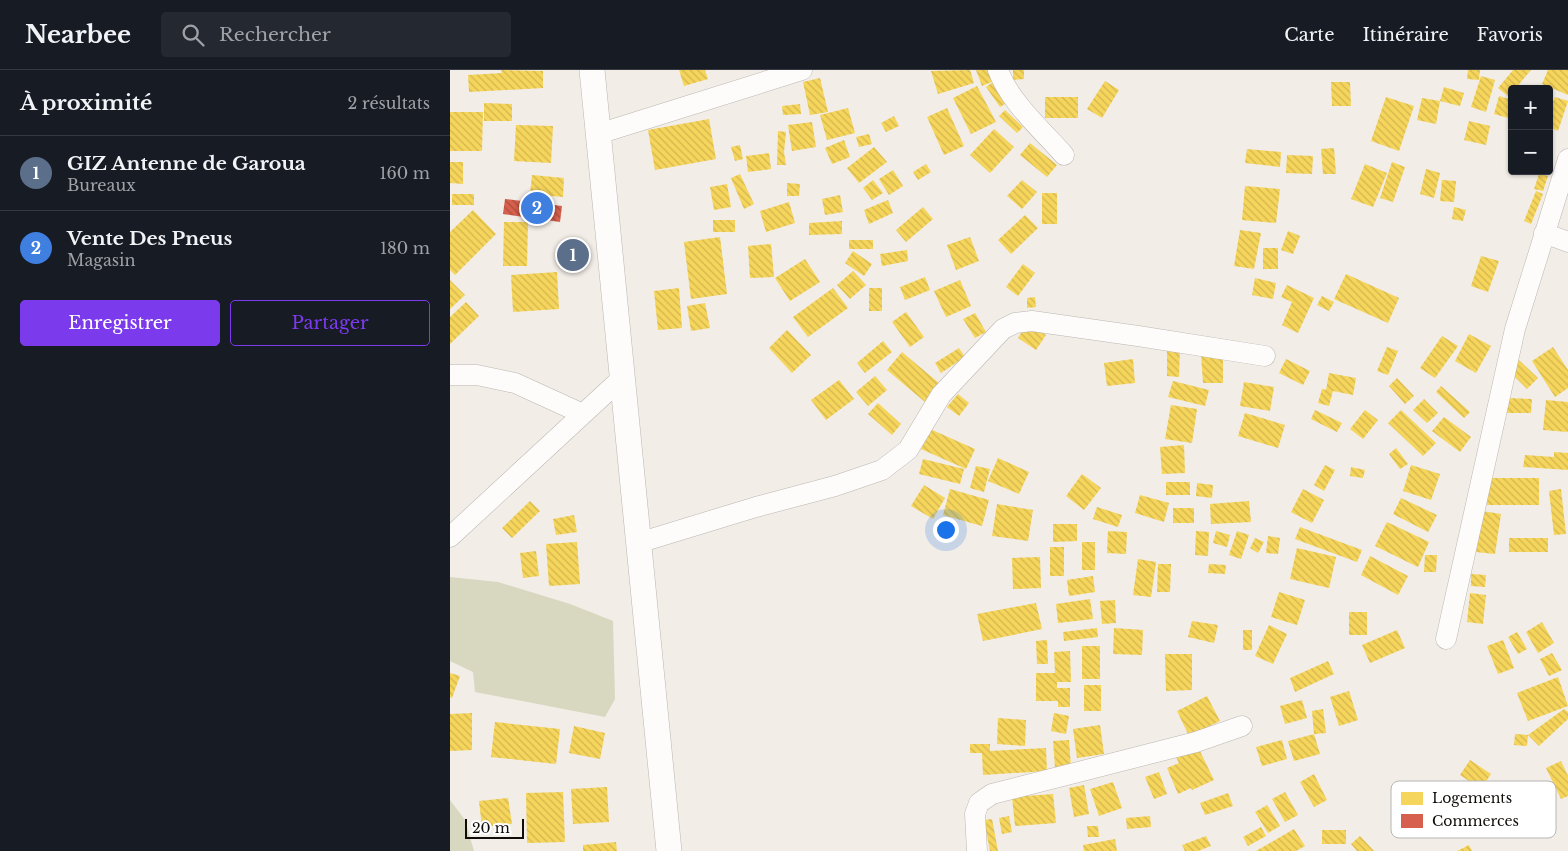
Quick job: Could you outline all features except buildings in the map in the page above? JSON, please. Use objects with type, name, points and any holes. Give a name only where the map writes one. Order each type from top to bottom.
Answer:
[{"type":"street","points":[[592,70],[669,851]]},
{"type":"street","points":[[598,134],[802,70]]},
{"type":"street","points":[[998,70],[1002,82],[1016,102],[1064,155]]},
{"type":"street","points":[[1446,639],[1515,329],[1568,159]]},
{"type":"street","points":[[1544,233],[1568,242]]},
{"type":"street","points":[[638,543],[756,507],[835,486],[882,470],[908,450],[941,395],[1003,329],[1014,322],[1042,322],[1265,356]]},
{"type":"street","points":[[450,376],[477,376],[515,383],[582,414]]},
{"type":"street","points":[[450,537],[622,378]]},
{"type":"street","points":[[977,851],[975,814],[979,803],[992,794],[1196,742],[1242,726]]},
{"type":"green space","points":[[450,577],[498,582],[570,604],[613,621],[615,699],[605,717],[475,692],[473,672],[450,661]]},
{"type":"green space","points":[[450,800],[465,820],[474,851],[450,851]]},
{"type":"place","name":"Vente Des Pneus","points":[[537,208]]},
{"type":"place","name":"GIZ Antenne de Garoua","points":[[573,255]]}]
